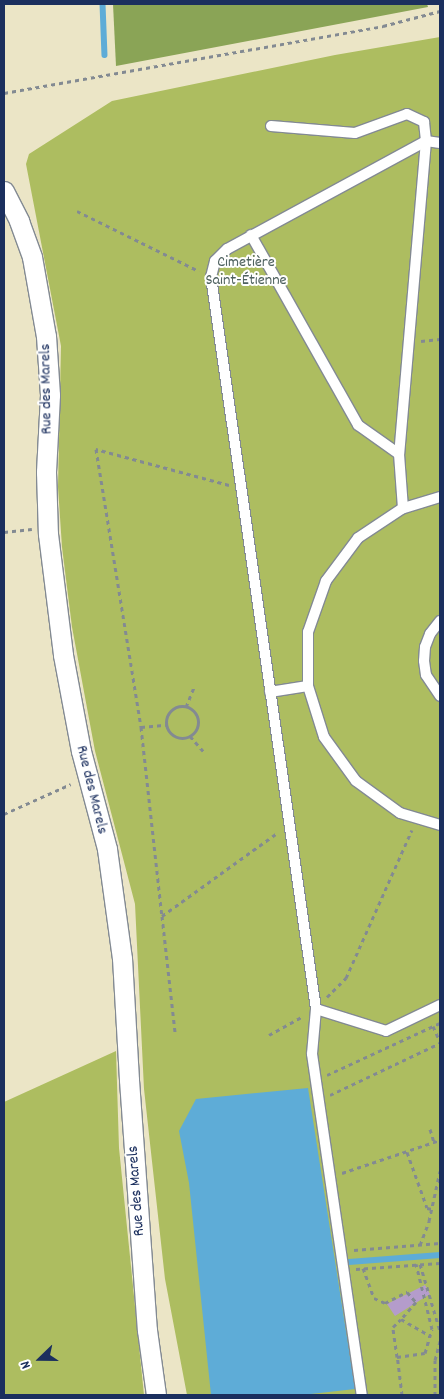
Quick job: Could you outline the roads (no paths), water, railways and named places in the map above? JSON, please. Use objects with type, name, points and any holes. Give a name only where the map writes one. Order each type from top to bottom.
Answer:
[{"type":"street","name":"Rue des Marels","points":[[4,191],[19,221],[32,257],[46,336],[50,395],[46,472],[48,528],[63,656],[81,751],[106,849],[122,958],[129,1089],[146,1311],[156,1395]]},
{"type":"lane","points":[[270,126],[355,132],[407,114],[424,122],[426,142],[399,454],[403,508]]},
{"type":"lane","points":[[362,1395],[312,1054],[316,1009],[211,277],[215,261],[227,248],[426,142],[440,143]]},
{"type":"lane","points":[[251,235],[358,424],[399,454]]},
{"type":"lane","points":[[440,497],[403,508],[358,538],[326,581],[308,632],[308,686],[324,737],[356,781],[400,812],[440,825]]},
{"type":"lane","points":[[440,621],[430,634],[425,646],[424,661],[426,675],[440,696]]},
{"type":"lane","points":[[270,692],[308,686]]},
{"type":"lane","points":[[316,1009],[386,1031],[440,1005]]},
{"type":"water","points":[[308,1088],[355,1389],[302,1395],[211,1395],[189,1183],[179,1131],[196,1099]]},
{"type":"waterway","points":[[103,4],[105,55]]},
{"type":"waterway","points":[[349,1262],[440,1255]]},
{"type":"park label","name":"Cimetière Saint-Étienne","points":[[246,272]]}]
